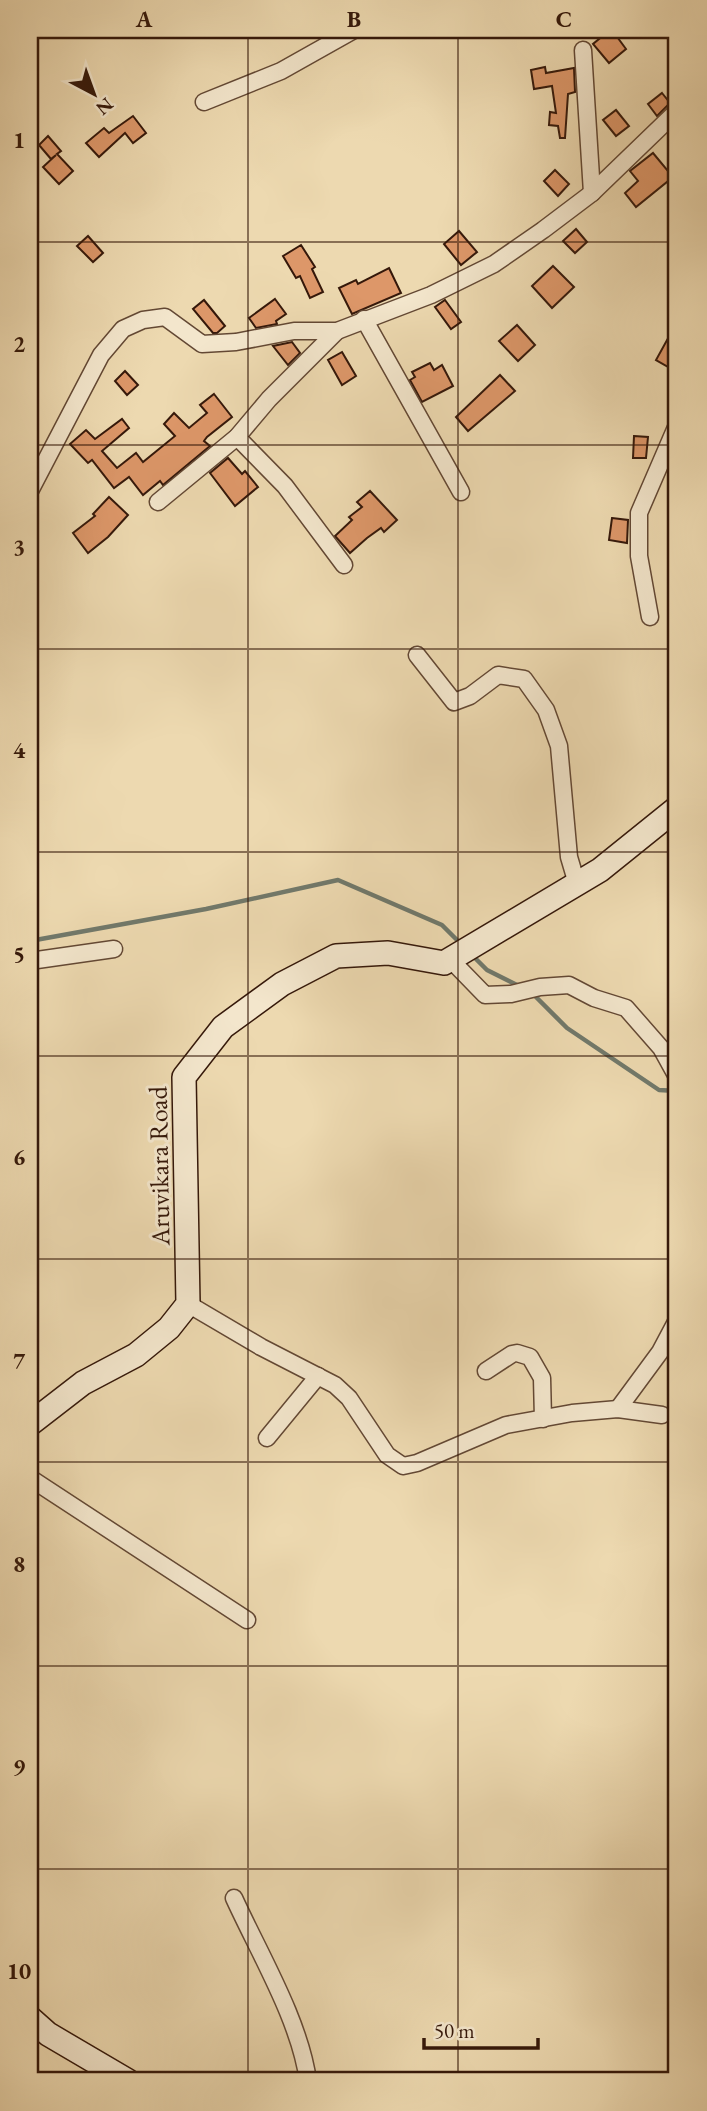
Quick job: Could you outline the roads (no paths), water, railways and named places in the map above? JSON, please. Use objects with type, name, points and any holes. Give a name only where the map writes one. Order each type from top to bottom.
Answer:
[{"type":"main road","points":[[450,959],[600,870],[677,808]]},
{"type":"main road","name":"Aruvikara Road","points":[[188,1304],[184,1077],[223,1027],[282,984],[336,956],[388,953],[444,962],[450,959]]},
{"type":"main road","points":[[30,1424],[83,1383],[136,1355],[169,1328],[188,1304]]},
{"type":"main road","points":[[30,2018],[48,2034],[128,2081]]},
{"type":"street","points":[[204,102],[281,71],[354,30]]},
{"type":"street","points":[[583,51],[592,193]]},
{"type":"street","points":[[159,502],[237,437],[269,399],[337,331],[431,295],[494,264],[592,193],[677,111]]},
{"type":"street","points":[[30,491],[101,355],[124,329],[143,320],[165,317],[202,344],[236,342],[294,331],[337,331]]},
{"type":"street","points":[[364,319],[461,492]]},
{"type":"street","points":[[650,617],[639,556],[639,513],[677,425]]},
{"type":"street","points":[[237,437],[285,486],[344,565]]},
{"type":"street","points":[[417,655],[454,702],[470,696],[498,675],[524,679],[546,710],[559,746],[569,857],[577,884]]},
{"type":"street","points":[[30,961],[114,949]]},
{"type":"street","points":[[450,959],[485,995],[569,985],[594,998],[626,1008],[661,1048],[677,1077]]},
{"type":"street","points":[[188,1304],[261,1347],[335,1385],[349,1398],[387,1455],[404,1466],[506,1425],[618,1409],[662,1415]]},
{"type":"street","points":[[618,1409],[660,1352],[677,1320]]},
{"type":"street","points":[[486,1371],[512,1354],[530,1357],[542,1378],[543,1419]]},
{"type":"street","points":[[267,1438],[318,1376]]},
{"type":"street","points":[[30,1478],[247,1620]]},
{"type":"street","points":[[234,1898],[289,2016],[309,2081]]},
{"type":"waterway","points":[[30,941],[206,909],[338,880],[442,925],[457,940]]},
{"type":"waterway","points":[[476,959],[487,970],[519,986]]},
{"type":"waterway","points":[[533,994],[567,1028],[659,1090],[677,1091]]}]
